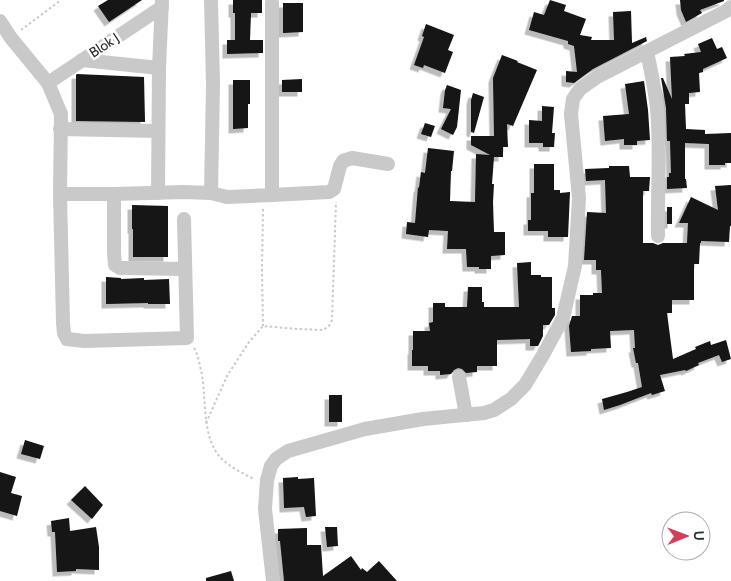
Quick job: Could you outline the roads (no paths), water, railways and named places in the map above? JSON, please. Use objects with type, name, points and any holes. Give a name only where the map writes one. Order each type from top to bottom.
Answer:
[{"type":"street","points":[[211,0],[213,84],[211,193]]},
{"type":"street","points":[[158,193],[159,68],[162,4]]},
{"type":"street","name":"Blok J","points":[[48,83],[162,4]]},
{"type":"street","points":[[267,195],[272,4]]},
{"type":"street","points":[[273,581],[265,508],[267,480],[276,459],[288,451],[365,428],[423,419],[484,413],[494,410],[511,399],[525,385],[563,318],[575,266],[578,198],[571,114],[573,99],[580,88],[598,77],[731,7]]},
{"type":"street","points":[[0,21],[11,38],[48,83],[61,114],[60,194],[63,323],[67,339],[84,341],[186,338],[184,220]]},
{"type":"street","points":[[647,52],[654,82],[657,110],[658,236]]},
{"type":"street","points":[[82,60],[159,68]]},
{"type":"street","points":[[60,129],[158,131]]},
{"type":"street","points":[[60,194],[191,192],[211,193],[228,197],[329,192],[334,189],[343,160],[352,158],[388,164]]},
{"type":"street","points":[[114,194],[115,265],[120,268],[185,268]]},
{"type":"street","points":[[459,377],[466,416]]}]
